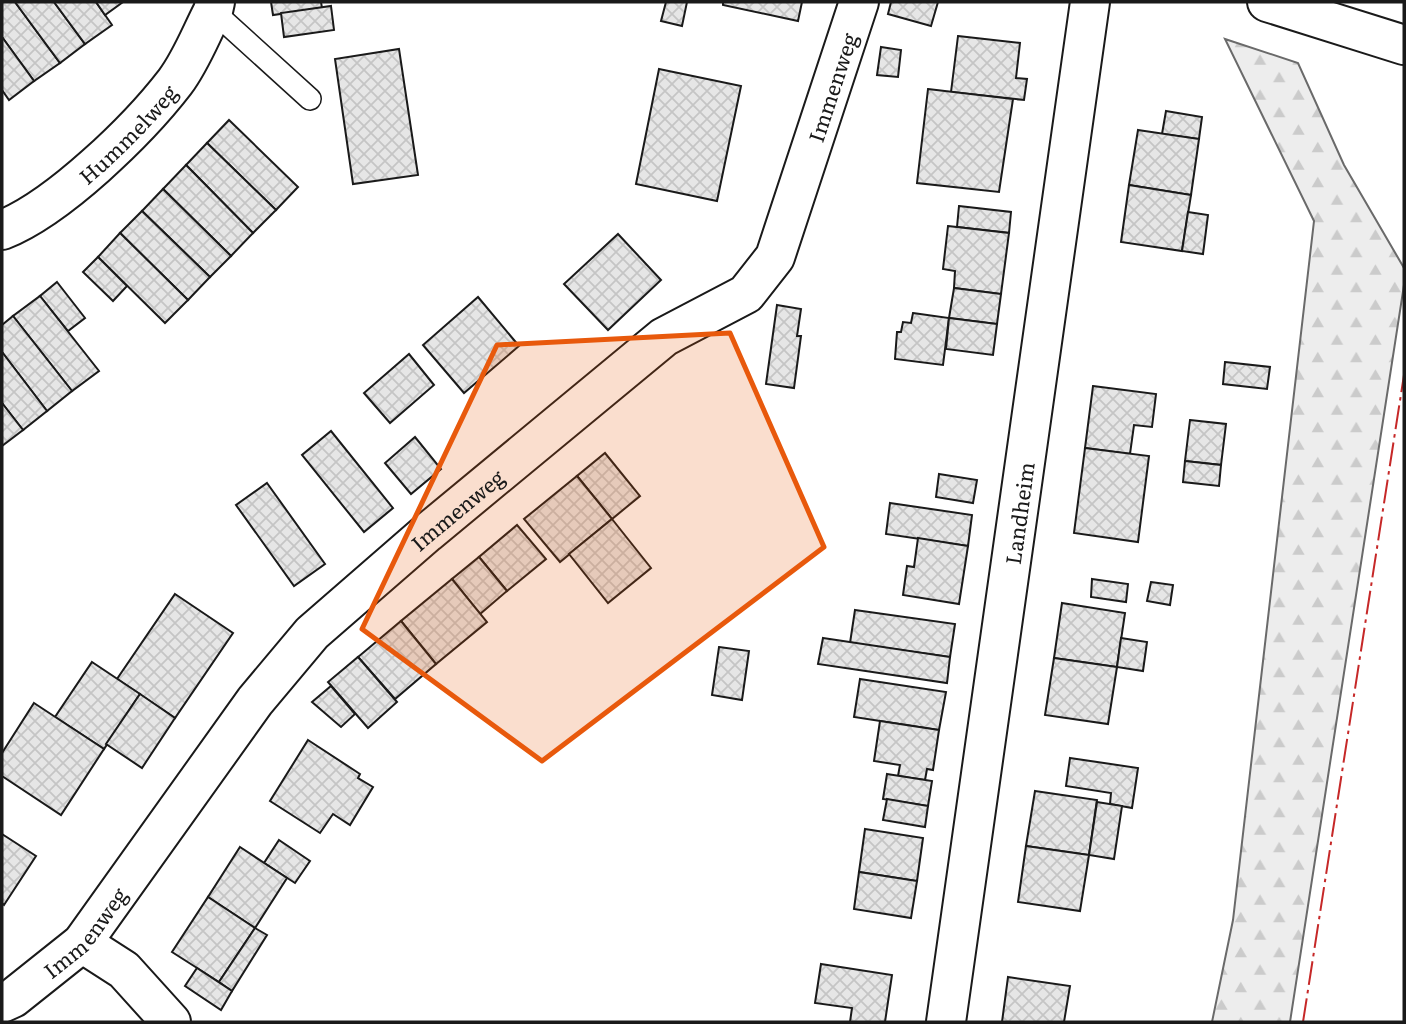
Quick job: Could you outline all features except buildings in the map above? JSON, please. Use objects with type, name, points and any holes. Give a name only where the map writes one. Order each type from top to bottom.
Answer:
[{"type":"street","name":"Immenweg","points":[[2,1003],[82,943],[255,701],[312,633],[427,533],[664,338],[746,294],[775,257],[859,2]]},
{"type":"street","name":"Landheim","points":[[946,1022],[1090,2]]},
{"type":"street","points":[[1270,3],[1404,45]]},
{"type":"street","name":"Hummelweg","points":[[2,230],[20,223],[111,153],[177,80],[214,6]]},
{"type":"street","points":[[82,943],[124,970],[171,1022]]},
{"type":"lane","points":[[214,6],[310,99]]},
{"type":"highlighted area","points":[[730,333],[824,547],[542,761],[362,629],[497,345]]},
{"type":"green space","points":[[1225,39],[1298,63],[1344,165],[1404,268],[1404,285],[1290,1022],[1212,1022],[1233,920],[1314,221]]},
{"type":"power","points":[[1303,1022],[1404,375]]}]
